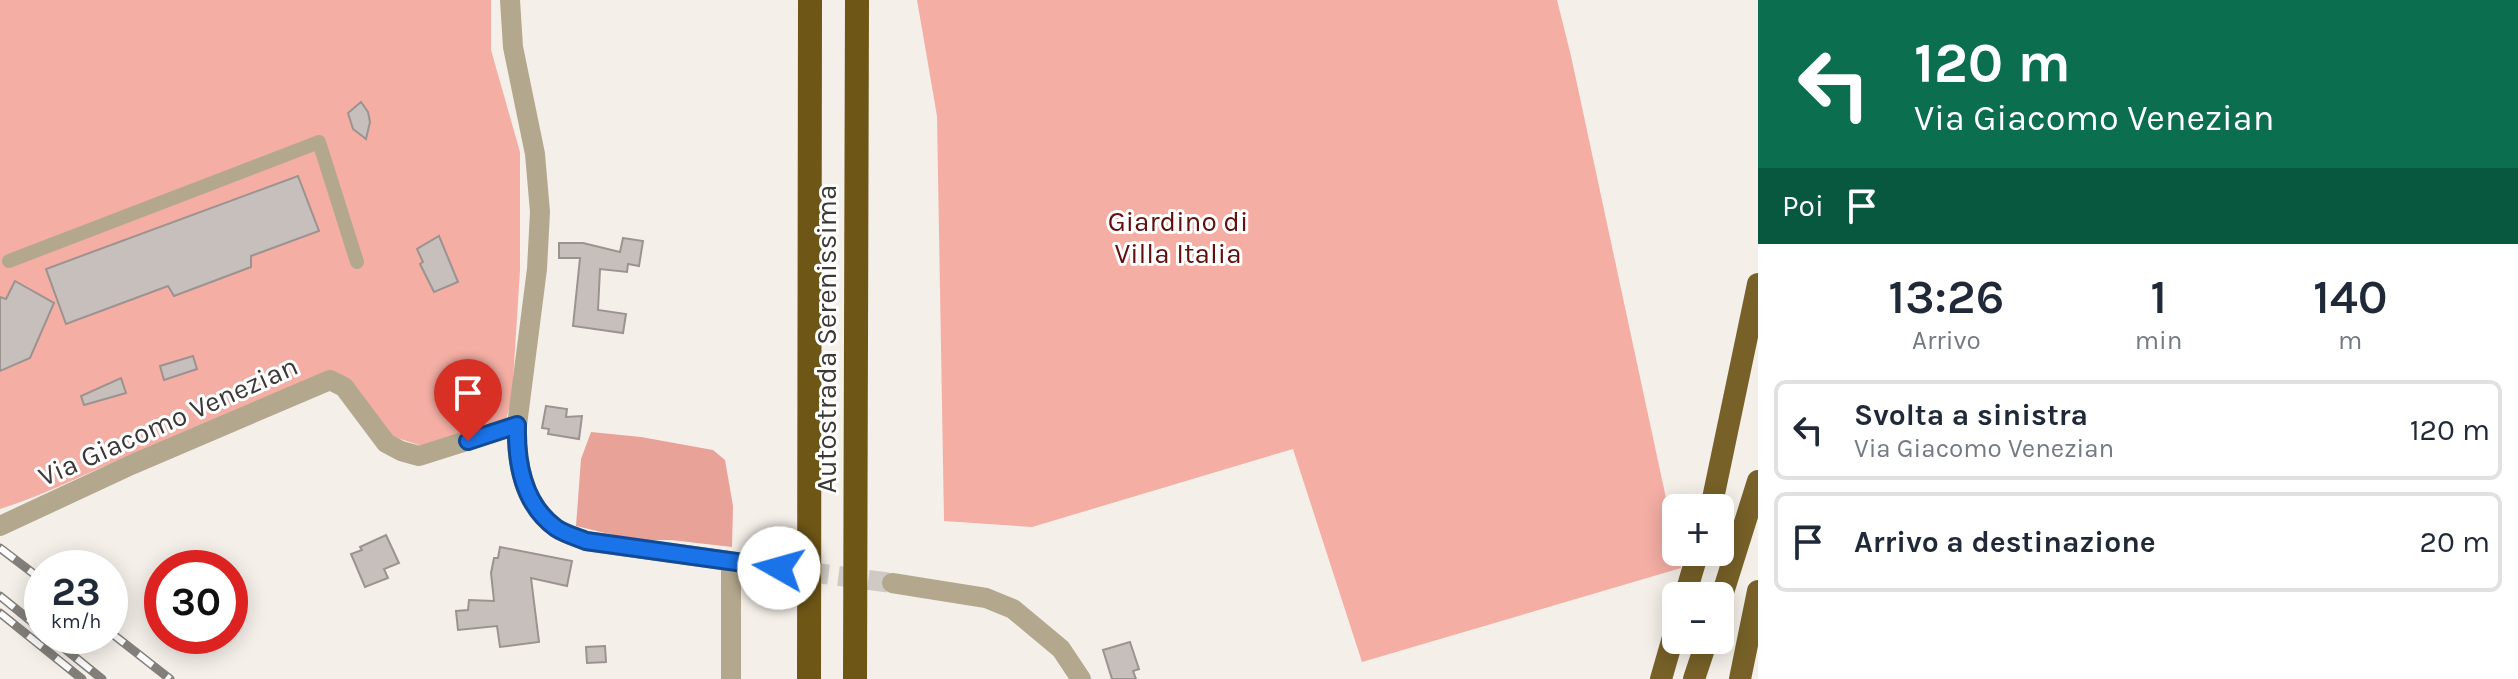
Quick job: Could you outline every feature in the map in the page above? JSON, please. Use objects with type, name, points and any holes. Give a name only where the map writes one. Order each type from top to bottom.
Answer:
[{"type":"highway","name":"Autostrada Serenissima","points":[[809,679],[810,0]]},
{"type":"highway","name":"Autostrada Serenissima","points":[[855,679],[857,0]]},
{"type":"highway","points":[[1714,494],[1758,284]]},
{"type":"highway","points":[[1726,582],[1758,481]]},
{"type":"highway","points":[[1740,679],[1758,591]]},
{"type":"highway","points":[[1661,679],[1668,654]]},
{"type":"highway","points":[[1694,679],[1702,654]]},
{"type":"street","points":[[510,0],[513,47],[535,154],[540,212],[537,269],[516,450],[520,474],[534,504],[557,528],[586,541],[779,568]]},
{"type":"street","points":[[9,261],[319,142],[357,262]]},
{"type":"street","name":"Via Giacomo Venezian","points":[[0,526],[131,465],[330,380],[344,387],[386,443],[419,456],[517,425]]},
{"type":"street","points":[[731,562],[731,679]]},
{"type":"street","points":[[892,583],[947,593],[963,603],[1003,616],[1028,620],[1061,649],[1081,679]]},
{"type":"green space","points":[[0,0],[491,0],[491,50],[520,152],[520,270],[512,397],[506,420],[422,446],[391,436],[350,384],[159,445],[0,509]]},
{"type":"green space","name":"Giardino di Villa Italia","points":[[917,0],[1557,0],[1665,494],[1662,494],[1662,566],[1681,568],[1362,662],[1293,449],[1032,527],[944,521],[937,116]]},
{"type":"shaded area","points":[[591,432],[713,450],[725,460],[733,506],[732,547],[671,540],[634,540],[576,526],[581,459]]},
{"type":"building","points":[[361,102],[370,122],[366,139],[353,129],[348,113]]},
{"type":"building","points":[[298,176],[319,231],[251,256],[251,267],[174,296],[168,286],[66,324],[46,269]]},
{"type":"building","points":[[439,236],[458,282],[434,292],[420,264],[423,262],[417,249]]},
{"type":"building","points":[[623,238],[643,241],[639,266],[628,264],[627,272],[600,269],[598,310],[626,314],[623,333],[573,326],[580,258],[559,258],[559,243],[583,243],[620,252]]},
{"type":"building","points":[[15,281],[54,303],[30,358],[0,371],[0,297],[6,299]]},
{"type":"building","points":[[193,356],[197,369],[164,380],[160,366]]},
{"type":"building","points":[[121,378],[126,393],[84,405],[81,396]]},
{"type":"building","points":[[471,394],[491,397],[489,418],[468,415]]},
{"type":"building","points":[[546,406],[567,409],[566,417],[582,416],[579,439],[548,434],[549,429],[542,428]]},
{"type":"building","points":[[386,535],[399,563],[384,569],[388,578],[365,587],[351,554]]},
{"type":"building","points":[[500,547],[572,561],[567,586],[531,578],[539,642],[500,647],[497,626],[458,630],[456,611],[468,610],[469,600],[494,601],[491,573]]},
{"type":"building","points":[[1130,642],[1139,669],[1133,671],[1136,679],[1112,679],[1103,650]]},
{"type":"building","points":[[605,646],[606,662],[587,663],[586,647]]},
{"type":"tunnel","points":[[779,568],[892,583]]},
{"type":"railway","points":[[0,548],[24,566]]},
{"type":"railway","points":[[0,596],[24,615]]},
{"type":"railway","points":[[0,613],[82,679]]},
{"type":"railway","points":[[128,646],[170,679]]},
{"type":"railway","points":[[71,654],[102,679]]},
{"type":"route","points":[[468,441],[517,425],[516,450],[520,474],[534,504],[557,528],[586,541],[779,568]]}]
